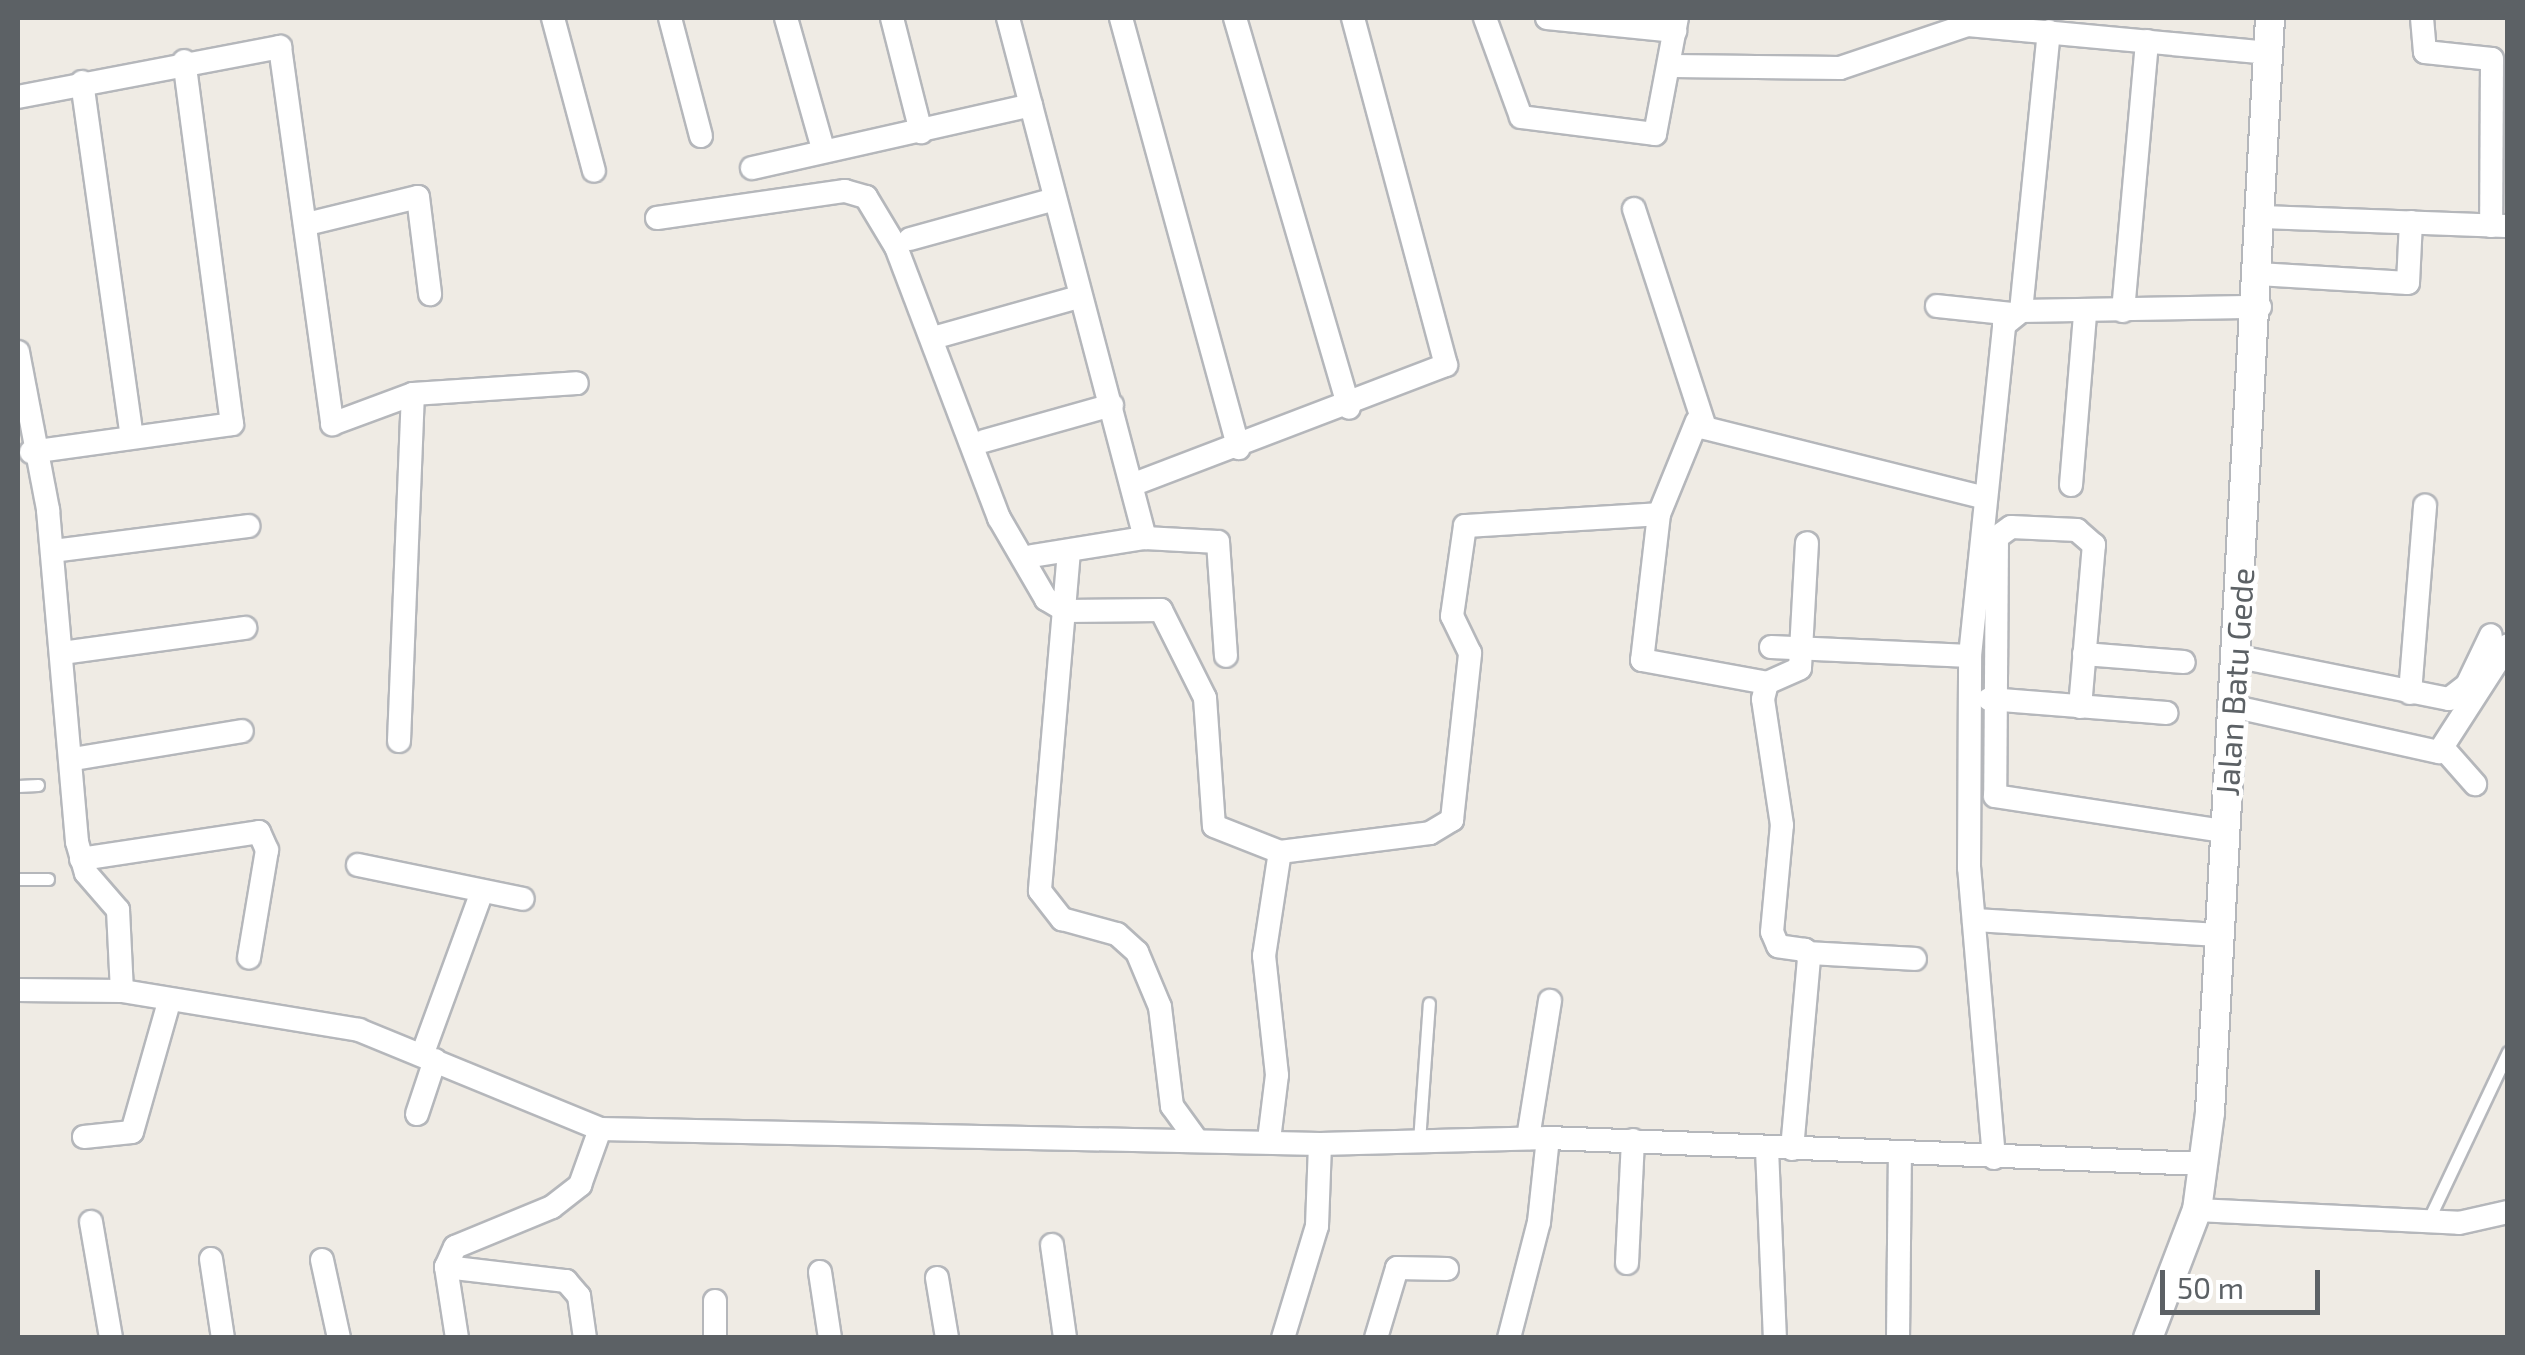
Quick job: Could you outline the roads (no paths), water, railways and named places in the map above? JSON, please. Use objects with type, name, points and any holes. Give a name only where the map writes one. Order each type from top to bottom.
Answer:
[{"type":"street","points":[[552,18],[594,172]]},
{"type":"street","points":[[670,18],[701,136]]},
{"type":"street","points":[[786,18],[822,145]]},
{"type":"street","points":[[892,18],[920,132]]},
{"type":"street","points":[[1008,18],[1079,296],[1134,484],[1145,538]]},
{"type":"street","points":[[1120,18],[1239,448]]},
{"type":"street","points":[[1235,18],[1349,408]]},
{"type":"street","points":[[1134,484],[1439,372],[1447,350],[1352,18]]},
{"type":"street","points":[[1486,18],[1523,118],[1656,134],[1672,66],[1676,24],[1547,18]]},
{"type":"street","name":"Jalan Batu Gede","points":[[2148,1338],[2197,1210],[2205,1164],[2234,656],[2260,307],[2258,274],[2270,18]]},
{"type":"street","points":[[2260,217],[2499,226],[2500,56],[2424,52],[2422,18]]},
{"type":"street","points":[[1672,66],[1840,68],[1969,21],[2267,53]]},
{"type":"street","points":[[1994,1158],[1974,920],[1970,656],[1982,497],[2002,334],[2018,312],[2049,31]]},
{"type":"street","points":[[2123,311],[2147,41]]},
{"type":"street","points":[[18,98],[184,61],[280,47],[332,424],[413,394],[577,384]]},
{"type":"street","points":[[31,452],[232,424],[184,61]]},
{"type":"street","points":[[82,82],[132,436]]},
{"type":"street","points":[[752,168],[822,145],[920,132],[1031,105]]},
{"type":"street","points":[[657,218],[845,191],[866,198],[896,248],[999,518],[1046,599],[1066,611],[1161,610],[1205,698],[1214,826],[1280,852],[1430,834],[1452,820],[1470,653],[1452,616],[1465,526],[1659,514]]},
{"type":"street","points":[[307,224],[398,194],[418,197],[430,294]]},
{"type":"street","points":[[910,239],[1055,200]]},
{"type":"street","points":[[1634,209],[1697,421],[1659,514],[1643,666],[1766,684],[1795,676],[1802,648],[1807,543]]},
{"type":"street","points":[[2258,274],[2408,282],[2411,222]]},
{"type":"street","points":[[940,336],[1079,296]]},
{"type":"street","points":[[1937,306],[2018,312],[2260,307]]},
{"type":"street","points":[[2071,485],[2085,312]]},
{"type":"street","points":[[18,352],[31,452],[28,488],[52,551],[81,859],[118,910],[122,992]]},
{"type":"street","points":[[399,741],[413,394]]},
{"type":"street","points":[[984,441],[1112,405]]},
{"type":"street","points":[[1697,421],[1982,497]]},
{"type":"street","points":[[2410,693],[2425,506]]},
{"type":"street","points":[[52,551],[248,526]]},
{"type":"street","points":[[2080,706],[2091,539],[2077,530],[2011,527],[1998,537],[1990,699],[1990,784],[2000,800],[2224,830]]},
{"type":"street","points":[[1032,556],[1145,538],[1223,546],[1226,656]]},
{"type":"street","points":[[1069,551],[1040,891],[1062,919],[1118,934],[1137,952],[1160,1008],[1172,1106],[1196,1138]]},
{"type":"street","points":[[62,653],[246,628]]},
{"type":"street","points":[[2234,656],[2410,693],[2458,695],[2499,640]]},
{"type":"street","points":[[2444,749],[2499,640]]},
{"type":"street","points":[[1770,647],[1970,656]]},
{"type":"street","points":[[2084,654],[2184,662]]},
{"type":"street","points":[[1766,684],[1782,824],[1772,932],[1778,946],[1808,953],[1914,959]]},
{"type":"street","points":[[1990,699],[2166,713]]},
{"type":"street","points":[[2232,706],[2444,749],[2475,784]]},
{"type":"street","points":[[72,759],[242,731]]},
{"type":"street","points":[[81,859],[259,832],[267,850],[249,957]]},
{"type":"street","points":[[1270,1140],[1278,1075],[1264,956],[1280,852]]},
{"type":"street","points":[[358,864],[480,896],[523,899]]},
{"type":"street","points":[[417,1114],[429,1055],[480,896]]},
{"type":"street","points":[[1974,920],[2220,935]]},
{"type":"street","points":[[1792,1149],[1808,953]]},
{"type":"street","points":[[18,990],[122,992],[323,1022],[429,1055],[600,1130],[1196,1138],[1320,1144],[1538,1138],[1633,1140],[2205,1164]]},
{"type":"street","points":[[84,1136],[132,1132],[169,1002]]},
{"type":"street","points":[[1508,1338],[1538,1138],[1550,1002]]},
{"type":"street","points":[[457,1338],[446,1263],[455,1247],[552,1207],[580,1185],[600,1130]]},
{"type":"street","points":[[1627,1263],[1633,1140]]},
{"type":"street","points":[[1283,1338],[1317,1226],[1320,1144]]},
{"type":"street","points":[[1768,1148],[1776,1338]]},
{"type":"street","points":[[1898,1338],[1900,1154]]},
{"type":"street","points":[[2197,1210],[2428,1221],[2508,1212]]},
{"type":"street","points":[[92,1222],[110,1338]]},
{"type":"street","points":[[1052,1245],[1065,1338]]},
{"type":"street","points":[[210,1259],[222,1338]]},
{"type":"street","points":[[322,1260],[339,1338]]},
{"type":"street","points":[[446,1263],[566,1281],[578,1296],[585,1338]]},
{"type":"street","points":[[1376,1338],[1397,1268],[1448,1269]]},
{"type":"street","points":[[820,1272],[830,1338]]},
{"type":"street","points":[[937,1278],[947,1338]]},
{"type":"street","points":[[715,1301],[715,1338]]},
{"type":"lane","points":[[18,786],[38,786]]},
{"type":"lane","points":[[18,879],[48,879]]},
{"type":"lane","points":[[1419,1141],[1428,1003]]},
{"type":"lane","points":[[2428,1221],[2508,1052]]}]
